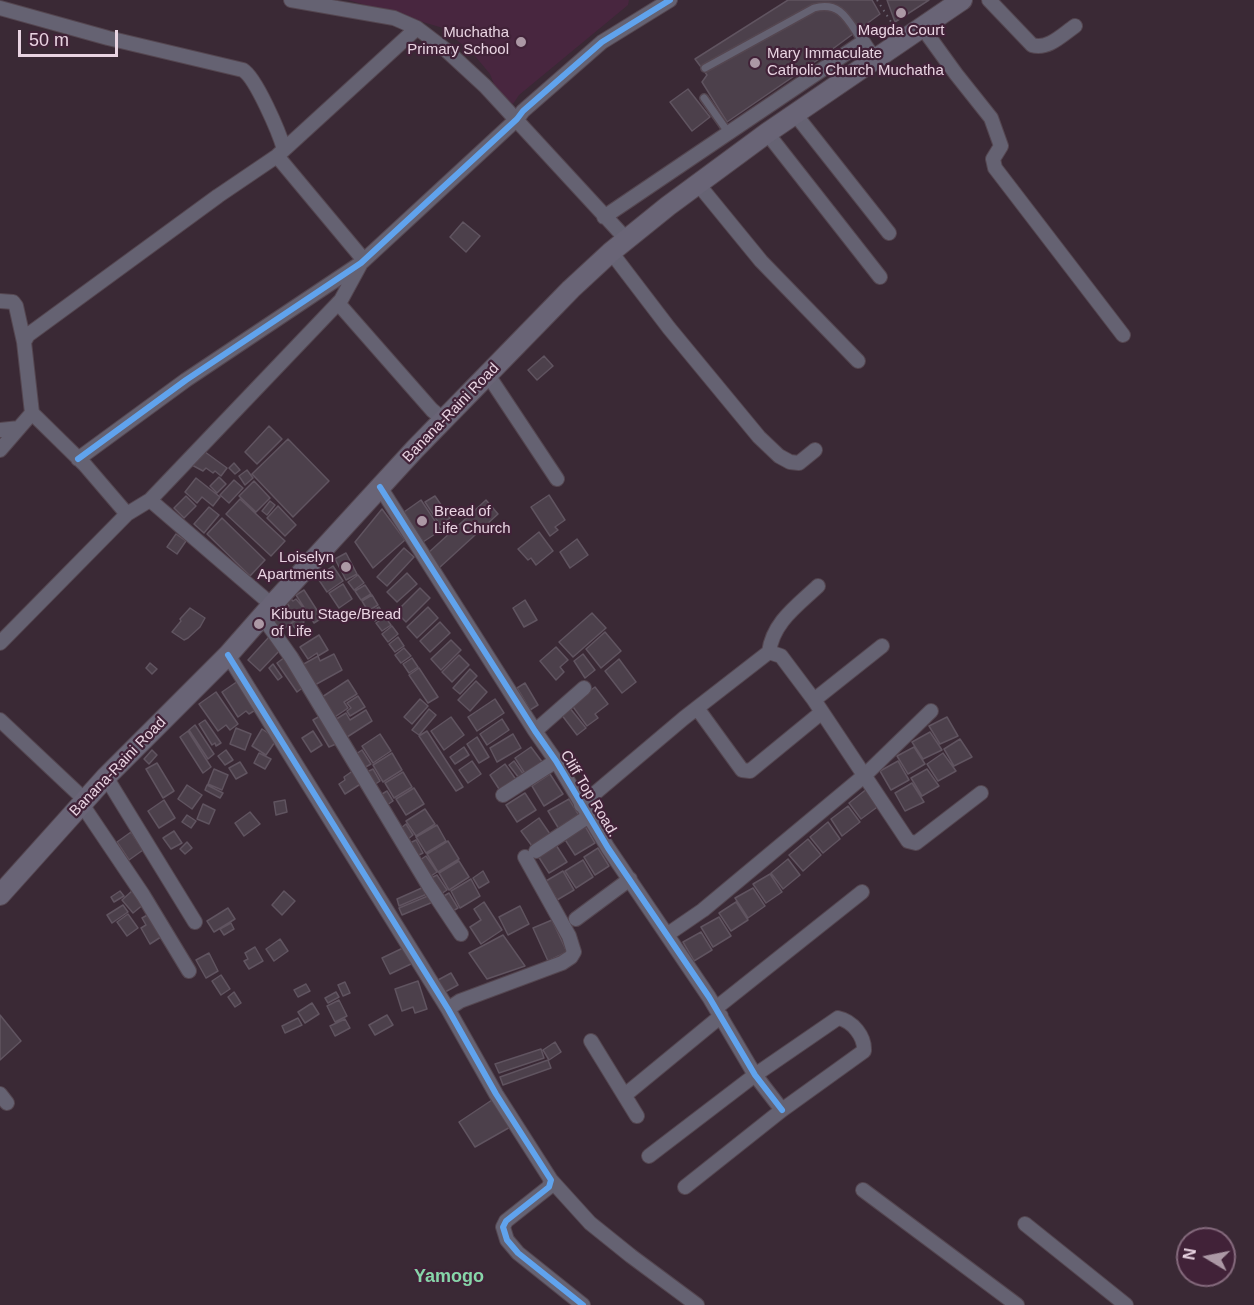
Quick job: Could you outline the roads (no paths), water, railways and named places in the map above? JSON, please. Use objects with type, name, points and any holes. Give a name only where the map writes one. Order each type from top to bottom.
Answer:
[{"type":"main road","name":"Banana-Raini Road","points":[[0,895],[106,777],[228,655],[380,487],[610,252],[767,133],[962,0]]},
{"type":"street","points":[[291,0],[394,18],[417,28],[446,50],[517,119],[627,240]]},
{"type":"street","points":[[78,459],[186,380],[362,261],[586,54],[616,32],[670,0]]},
{"type":"street","points":[[989,0],[1032,45],[1039,47],[1047,45],[1074,26]]},
{"type":"street","points":[[0,8],[108,38],[243,70],[252,77],[280,136],[280,153],[362,261]]},
{"type":"street","points":[[922,27],[991,117],[1000,147],[993,159],[995,168],[1123,335]]},
{"type":"street","points":[[24,342],[28,335],[280,153],[417,28]]},
{"type":"street","points":[[604,217],[863,42],[875,60]]},
{"type":"street","points":[[795,114],[889,233]]},
{"type":"street","points":[[767,133],[880,277]]},
{"type":"street","points":[[698,184],[761,261],[858,361]]},
{"type":"street","points":[[610,252],[759,437],[779,456],[790,462],[799,463],[815,450]]},
{"type":"street","points":[[0,643],[127,514],[150,500],[338,303],[345,295],[362,261]]},
{"type":"street","points":[[0,301],[14,302],[16,306],[24,342],[32,413],[78,459],[127,514]]},
{"type":"street","points":[[338,303],[432,410],[444,420]]},
{"type":"street","points":[[488,375],[556,479]]},
{"type":"street","points":[[0,450],[32,413]]},
{"type":"street","points":[[0,430],[19,428]]},
{"type":"street","name":"Cliff Top Road.","points":[[380,487],[585,810],[718,1012],[755,1075],[782,1110]]},
{"type":"street","points":[[150,500],[267,610],[291,657],[429,886],[461,934]]},
{"type":"street","points":[[448,1008],[460,1001],[562,963],[571,957],[574,952],[569,936],[530,854],[585,810],[697,708],[769,652],[776,628],[784,617],[818,586]]},
{"type":"street","points":[[697,708],[742,770],[750,771],[882,646]]},
{"type":"street","points":[[769,652],[781,656],[865,774],[898,828],[912,843],[916,843],[981,793]]},
{"type":"street","points":[[228,655],[448,1008],[496,1095],[551,1180],[590,1223],[698,1305]]},
{"type":"street","points":[[535,731],[584,688]]},
{"type":"street","points":[[668,934],[703,910],[865,774],[931,711]]},
{"type":"street","points":[[0,720],[83,802],[189,971]]},
{"type":"street","points":[[503,795],[556,761]]},
{"type":"street","points":[[106,777],[195,921]]},
{"type":"street","points":[[576,918],[630,879]]},
{"type":"street","points":[[625,1095],[718,1012],[862,892]]},
{"type":"street","points":[[649,1156],[755,1075],[838,1018],[847,1022],[861,1035],[864,1051],[782,1110],[685,1187]]},
{"type":"street","points":[[591,1041],[637,1116]]},
{"type":"street","points":[[551,1180],[549,1187],[506,1221],[503,1227],[504,1233],[522,1257],[583,1305]]},
{"type":"street","points":[[863,1190],[1017,1305]]},
{"type":"street","points":[[1025,1224],[1126,1305]]},
{"type":"lane","points":[[705,68],[814,8],[825,5],[838,8],[863,42]]},
{"type":"lane","points":[[704,98],[728,132]]},
{"type":"place","name":"Magda Court","points":[[901,13]]},
{"type":"place","name":"Muchatha Primary School","points":[[521,42]]},
{"type":"place","name":"Mary Immaculate Catholic Church Muchatha","points":[[755,63]]},
{"type":"place","name":"Bread of Life Church","points":[[422,521]]},
{"type":"place","name":"Loiselyn Apartments","points":[[346,567]]},
{"type":"place","name":"Kibutu Stage/Bread of Life","points":[[259,624]]},
{"type":"district","name":"Yamogo","points":[[449,1277]]}]
